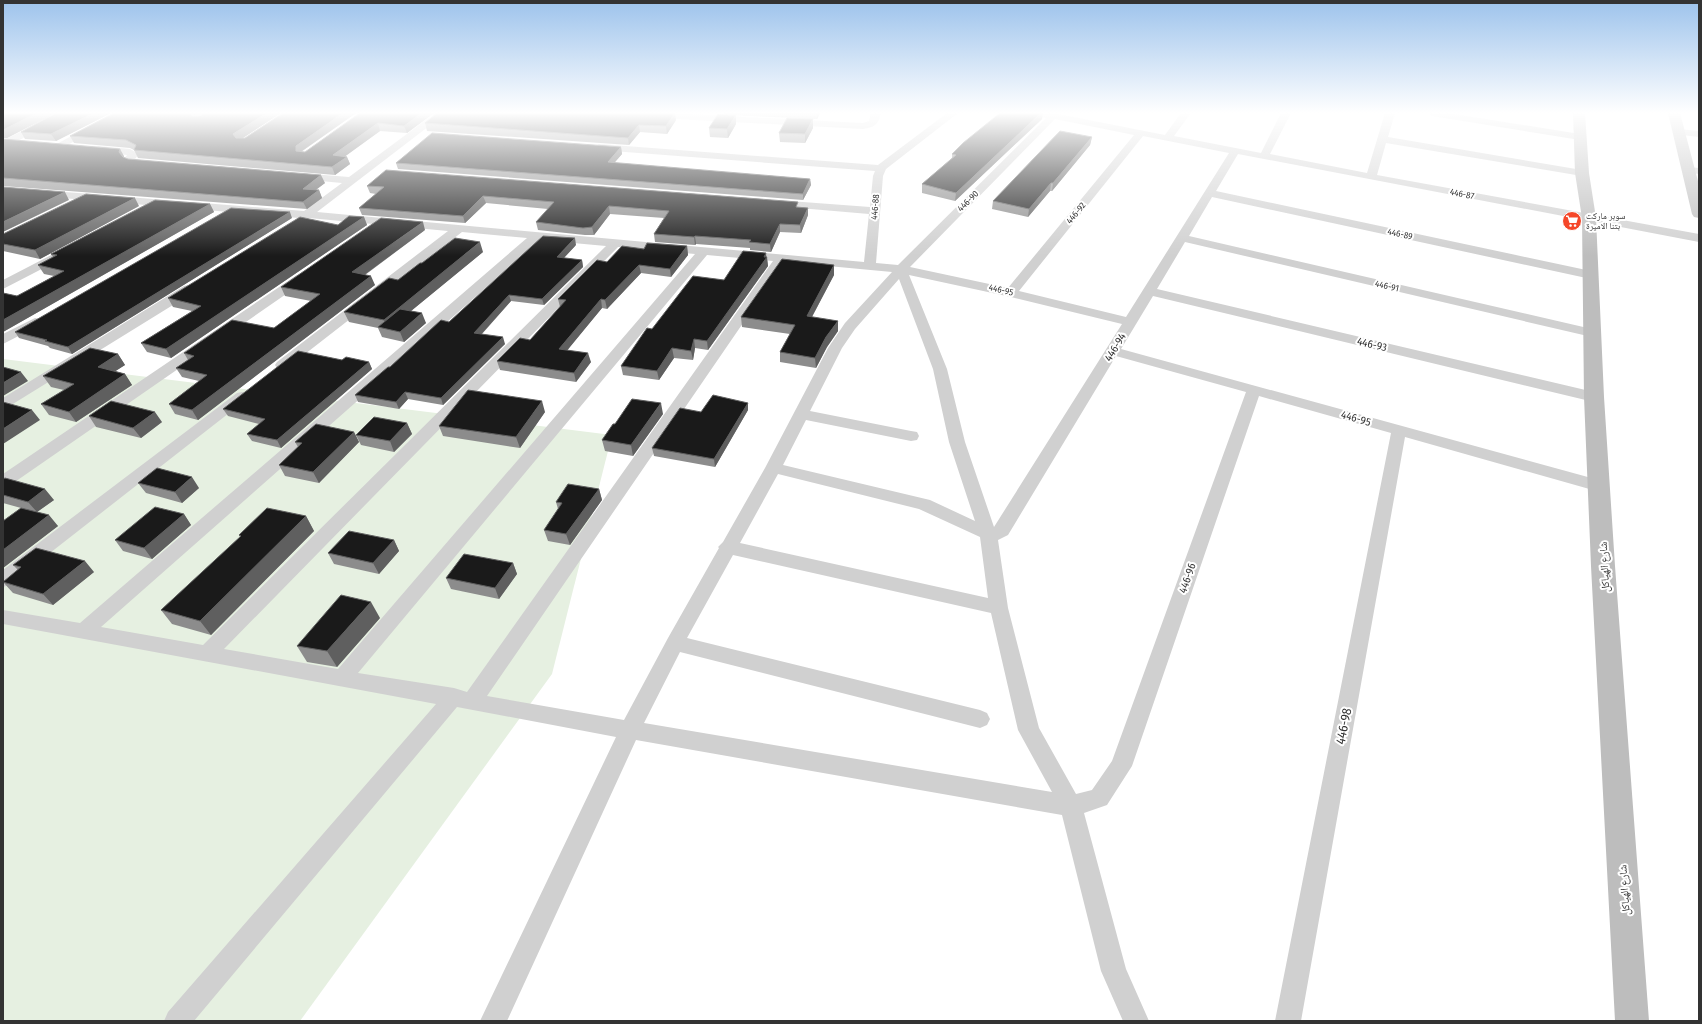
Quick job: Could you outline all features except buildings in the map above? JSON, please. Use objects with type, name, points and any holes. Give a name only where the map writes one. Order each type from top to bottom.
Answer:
[{"type":"street","points":[[131,161],[162,165]]},
{"type":"street","points":[[288,227],[309,215],[378,161]]},
{"type":"street","points":[[785,161],[881,168],[888,161]]},
{"type":"street","name":"446-90","points":[[493,1021],[630,730],[727,547],[773,468],[835,348],[850,326],[901,269],[1009,161]]},
{"type":"street","name":"446-92","points":[[1011,292],[1117,161]]},
{"type":"street","name":"446-94","points":[[988,534],[997,534],[1002,531],[1229,161]]},
{"type":"street","name":"446-87","points":[[1288,161],[1699,238]]},
{"type":"street","points":[[1371,177],[1376,161]]},
{"type":"street","points":[[1510,161],[1582,173]]},
{"type":"street","name":"شارع الهياكل","points":[[1581,161],[1589,218],[1594,397],[1600,486],[1603,566],[1632,1021]]},
{"type":"street","points":[[1689,161],[1693,171],[1699,211]]},
{"type":"street","name":"446-88","points":[[870,265],[878,176],[881,168]]},
{"type":"street","points":[[365,171],[381,172]]},
{"type":"street","points":[[291,176],[352,181]]},
{"type":"street","name":"446-95","points":[[5,191],[233,208],[870,265],[901,269],[1011,292],[1130,322]]},
{"type":"street","name":"446-89","points":[[1209,193],[1591,275]]},
{"type":"street","points":[[67,207],[88,197]]},
{"type":"street","points":[[137,214],[158,202]]},
{"type":"street","points":[[763,202],[875,211]]},
{"type":"street","points":[[212,220],[233,208]]},
{"type":"street","points":[[364,235],[383,221]]},
{"type":"street","points":[[272,373],[460,228]]},
{"type":"street","points":[[84,631],[538,235]]},
{"type":"street","name":"446-91","points":[[1182,238],[1592,334]]},
{"type":"street","points":[[207,654],[616,242]]},
{"type":"street","points":[[342,678],[704,250]]},
{"type":"street","points":[[3,285],[67,251]]},
{"type":"street","points":[[177,1021],[463,699],[782,257]]},
{"type":"street","points":[[901,269],[940,369],[957,442],[988,534],[999,608],[1029,730],[1071,806],[1114,971],[1136,1021]]},
{"type":"street","points":[[3,482],[311,271]]},
{"type":"street","points":[[3,404],[200,282]]},
{"type":"street","name":"446-93","points":[[1149,291],[1594,397]]},
{"type":"street","points":[[3,340],[44,317]]},
{"type":"street","name":"446-95","points":[[1113,351],[1600,486]]},
{"type":"street","points":[[3,580],[254,387]]},
{"type":"street","name":"446-96","points":[[1071,806],[1099,798],[1121,766],[1254,390]]},
{"type":"street","points":[[801,414],[911,436]]},
{"type":"street","name":"446-98","points":[[1288,1021],[1399,430]]},
{"type":"street","points":[[773,468],[924,504],[988,534]]},
{"type":"street","points":[[727,547],[999,608]]},
{"type":"street","points":[[3,617],[630,730],[1071,806]]},
{"type":"street","points":[[675,643],[980,719]]},
{"type":"green space","points":[[3,359],[612,435],[552,674],[300,1021],[3,1021]]},
{"type":"place","name":"سوبر ماركت بتنا الاميرة","points":[[1572,221]]}]
